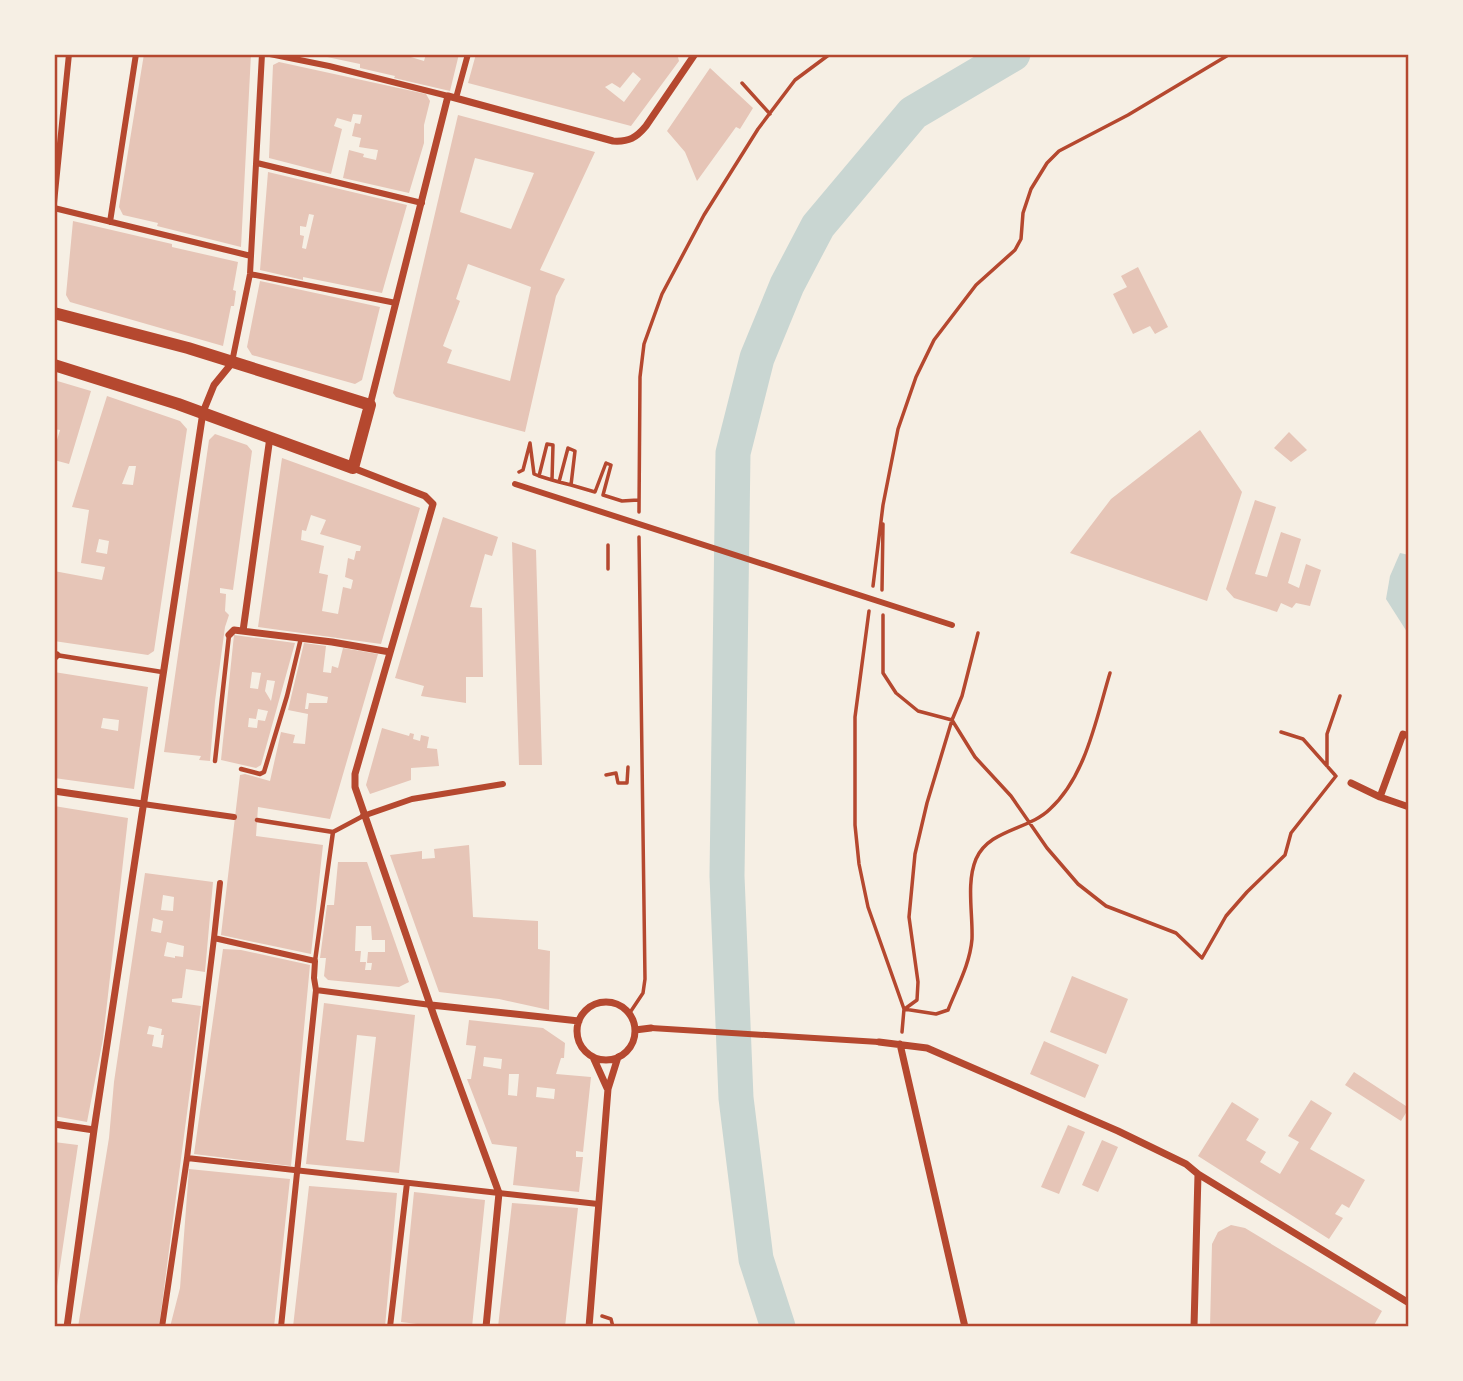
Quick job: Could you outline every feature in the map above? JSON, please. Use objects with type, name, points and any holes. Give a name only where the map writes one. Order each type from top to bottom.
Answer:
[{"type":"street","points":[[69,54],[54,205],[110,222],[251,256]]},
{"type":"street","points":[[110,222],[136,54]]},
{"type":"street","points":[[67,1327],[162,672],[203,412],[214,385],[232,363],[250,274],[262,54]]},
{"type":"street","points":[[270,54],[452,97],[613,141],[628,142],[638,136],[646,126],[695,54]]},
{"type":"street","points":[[353,468],[422,203],[452,97],[468,54]]},
{"type":"street","points":[[257,163],[422,203]]},
{"type":"street","points":[[250,274],[396,303]]},
{"type":"street","points":[[54,313],[188,348],[370,405]]},
{"type":"street","points":[[54,365],[203,412],[425,496],[433,504],[355,774],[355,787],[430,1005],[499,1193],[486,1327]]},
{"type":"street","points":[[243,631],[270,437]]},
{"type":"street","points":[[515,484],[952,625]]},
{"type":"street","points":[[229,635],[234,630],[390,652]]},
{"type":"street","points":[[1380,797],[1403,734],[1409,736]]},
{"type":"street","points":[[363,816],[412,799],[503,783]]},
{"type":"street","points":[[1351,783],[1409,807]]},
{"type":"street","points":[[54,791],[234,817]]},
{"type":"street","points":[[162,1327],[187,1158],[220,883]]},
{"type":"street","points":[[214,938],[315,961],[316,990],[281,1327]]},
{"type":"street","points":[[316,990],[579,1021]]},
{"type":"street","points":[[589,1327],[608,1089],[618,1058],[631,1046],[635,1030],[629,1014],[619,1005],[605,1002],[589,1008],[579,1021],[577,1029],[581,1046],[593,1057],[608,1089]]},
{"type":"street","points":[[635,1030],[651,1028],[879,1042],[927,1048],[1186,1164],[1198,1174],[1409,1303]]},
{"type":"street","points":[[900,1044],[965,1327]]},
{"type":"street","points":[[593,1057],[606,1060],[618,1058]]},
{"type":"street","points":[[54,1124],[94,1130]]},
{"type":"street","points":[[187,1158],[598,1204]]},
{"type":"street","points":[[1194,1327],[1198,1174]]},
{"type":"street","points":[[390,1327],[407,1183]]},
{"type":"lane","points":[[215,761],[229,635]]},
{"type":"lane","points":[[241,769],[260,774],[266,768],[301,638]]},
{"type":"lane","points":[[55,656],[162,672]]},
{"type":"lane","points":[[257,820],[334,832],[363,816]]},
{"type":"lane","points":[[315,961],[334,832]]},
{"type":"path","points":[[639,514],[640,377],[644,344],[662,293],[742,152],[795,80],[830,54]]},
{"type":"path","points":[[872,593],[883,505],[898,429],[916,377],[934,340],[976,285],[1015,250],[1021,239],[1023,213],[1031,189],[1047,163],[1059,151],[1128,115],[1230,54]]},
{"type":"path","points":[[742,83],[770,114]]},
{"type":"path","points":[[517,474],[523,470],[530,443],[536,475]]},
{"type":"path","points":[[536,475],[547,444],[553,445],[552,480]]},
{"type":"path","points":[[559,482],[568,448],[575,451],[571,485]]},
{"type":"path","points":[[523,470],[595,492],[606,463],[611,465],[603,495],[622,500],[639,500]]},
{"type":"path","points":[[882,590],[883,505]]},
{"type":"path","points":[[629,1014],[643,993],[645,979],[639,528]]},
{"type":"path","points":[[608,545],[608,569]]},
{"type":"path","points":[[870,602],[855,717],[855,825],[859,864],[868,906],[904,1009],[900,1044]]},
{"type":"path","points":[[882,604],[883,673],[896,693],[918,711],[952,720],[975,757],[1012,796],[1047,848],[1079,884],[1106,906],[1176,933],[1202,958],[1226,916],[1285,855],[1291,833],[1336,776]]},
{"type":"path","points":[[904,1009],[917,1000],[918,991],[909,917],[915,854],[927,803],[962,696],[978,633]]},
{"type":"path","points":[[904,1009],[936,1014],[948,1010],[969,958],[972,941],[972,877],[976,859],[986,844],[1008,831],[1030,824],[1048,812],[1065,794],[1090,737],[1110,673]]},
{"type":"path","points":[[1327,766],[1327,734],[1340,696]]},
{"type":"path","points":[[1281,732],[1303,739],[1336,776],[1351,783]]},
{"type":"path","points":[[606,775],[616,773],[618,783],[627,783],[628,767]]},
{"type":"shaded area","points":[[1400,553],[1409,555],[1409,635],[1386,599],[1390,576]]},
{"type":"building","points":[[144,54],[251,54],[241,247],[123,215],[119,207]]},
{"type":"building","points":[[313,54],[401,54],[424,61],[426,54],[459,54],[450,91],[360,68],[360,64]]},
{"type":"building","points":[[476,54],[652,54],[656,57],[659,54],[677,54],[679,61],[631,126],[468,83]],"holes":[[[633,72],[641,79],[624,102],[605,87],[612,83],[620,88]]]},
{"type":"building","points":[[279,62],[426,94],[430,101],[424,125],[424,143],[409,193],[343,178],[349,150],[376,160],[378,150],[359,147],[361,138],[352,136],[355,123],[360,124],[362,115],[353,114],[351,122],[337,118],[334,126],[342,129],[331,174],[269,158],[273,65]]},
{"type":"building","points":[[710,68],[753,108],[740,129],[736,127],[697,181],[685,152],[667,131]]},
{"type":"building","points":[[458,115],[595,152],[540,270],[565,279],[556,296],[525,432],[396,397],[393,393]],"holes":[[[475,158],[534,173],[511,229],[460,212]],[[468,264],[531,287],[510,381],[447,363],[452,350],[443,346],[460,301],[456,299]]]},
{"type":"building","points":[[268,172],[407,205],[382,293],[260,270]],"holes":[[[309,214],[314,215],[306,249],[302,248],[304,236],[300,235],[300,226],[306,227]]]},
{"type":"building","points":[[73,221],[238,262],[233,290],[236,291],[234,306],[231,306],[223,346],[70,302],[66,295]]},
{"type":"building","points":[[1138,267],[1168,327],[1155,334],[1150,326],[1133,334],[1113,294],[1127,287],[1121,276]]},
{"type":"building","points":[[260,281],[380,307],[362,380],[355,384],[252,355],[247,347]]},
{"type":"building","points":[[54,380],[91,391],[69,464],[54,460],[60,430],[54,429]]},
{"type":"building","points":[[107,396],[180,421],[187,429],[154,651],[148,655],[54,641],[54,571],[102,580],[105,567],[81,563],[89,510],[72,507]],"holes":[[[129,466],[136,466],[133,485],[122,484]],[[99,539],[109,541],[107,554],[96,552]]]},
{"type":"building","points":[[1200,430],[1242,492],[1207,601],[1070,553],[1111,499]]},
{"type":"building","points":[[1289,432],[1307,450],[1291,462],[1274,448]]},
{"type":"building","points":[[215,434],[247,445],[252,451],[233,590],[220,588],[220,593],[226,594],[225,611],[229,615],[215,701],[210,761],[199,760],[201,756],[164,752],[209,440]]},
{"type":"building","points":[[282,458],[420,508],[381,644],[258,627]],"holes":[[[311,515],[326,520],[320,534],[361,546],[360,551],[356,551],[354,560],[348,558],[345,577],[353,580],[351,589],[343,587],[338,614],[322,611],[328,575],[319,573],[324,546],[301,540],[302,530],[306,531]]]},
{"type":"building","points":[[1255,500],[1276,507],[1255,574],[1267,577],[1281,532],[1301,539],[1288,583],[1299,588],[1306,564],[1321,570],[1310,606],[1296,603],[1292,608],[1281,603],[1277,612],[1234,598],[1226,589]]},
{"type":"building","points":[[443,517],[498,537],[492,556],[485,554],[470,607],[482,608],[483,677],[466,677],[466,703],[421,696],[424,686],[395,678]]},
{"type":"building","points":[[512,542],[536,550],[542,765],[519,765]]},
{"type":"building","points":[[234,635],[295,643],[261,765],[256,768],[221,760]],"holes":[[[252,672],[261,673],[258,689],[250,688]],[[267,680],[275,681],[271,701],[265,691]],[[258,709],[268,711],[265,721],[258,720],[257,728],[248,727],[249,718],[256,719]]]},
{"type":"building","points":[[304,643],[326,646],[323,672],[331,673],[332,666],[338,668],[343,648],[378,654],[330,819],[258,807],[256,836],[323,845],[311,954],[221,935],[240,775],[270,781],[281,732],[295,735],[293,743],[305,744],[308,714],[288,710]],"holes":[[[307,693],[328,697],[327,703],[309,703],[308,709],[305,709]]]},
{"type":"building","points":[[54,672],[148,687],[134,789],[54,778]],"holes":[[[103,718],[119,720],[118,731],[101,728]]]},
{"type":"building","points":[[382,728],[409,736],[410,733],[414,734],[413,739],[420,741],[421,735],[429,737],[427,748],[437,749],[439,766],[411,768],[411,780],[370,794],[366,785]]},
{"type":"building","points":[[54,806],[128,818],[103,1039],[87,1122],[54,1116]]},
{"type":"building","points":[[469,845],[473,917],[538,921],[538,949],[550,951],[549,1010],[499,999],[439,992],[390,855],[422,851],[422,859],[435,858],[434,849]]},
{"type":"building","points":[[338,862],[367,862],[409,982],[399,987],[328,980],[324,976],[326,958],[320,958],[327,905],[334,905]],"holes":[[[356,926],[371,926],[372,940],[385,940],[385,952],[368,952],[367,963],[372,963],[371,970],[365,970],[366,962],[360,962],[361,951],[355,951]]]},
{"type":"building","points":[[145,873],[213,882],[205,972],[186,969],[182,998],[172,999],[172,1002],[201,1006],[159,1327],[78,1327],[109,1138],[114,1082]],"holes":[[[163,895],[174,897],[173,911],[161,910]],[[153,918],[163,921],[161,933],[151,931]],[[167,942],[184,946],[183,957],[164,956]],[[149,1026],[162,1029],[162,1048],[152,1046],[154,1035],[147,1034]]]},
{"type":"building","points":[[223,949],[241,950],[310,965],[291,1166],[194,1154]]},
{"type":"building","points":[[1072,976],[1128,999],[1106,1054],[1050,1032]]},
{"type":"building","points":[[324,1003],[415,1015],[399,1173],[306,1164]],"holes":[[[357,1035],[376,1037],[364,1142],[346,1140]]]},
{"type":"building","points":[[469,1020],[543,1028],[565,1043],[564,1058],[561,1058],[556,1074],[591,1077],[583,1152],[576,1151],[576,1157],[583,1157],[579,1192],[513,1185],[517,1147],[492,1144],[467,1079],[471,1079],[476,1046],[466,1045]],"holes":[[[484,1057],[502,1059],[501,1069],[483,1066]],[[509,1074],[519,1074],[517,1096],[508,1095]],[[537,1087],[555,1089],[554,1099],[536,1097]]]},
{"type":"building","points":[[1044,1041],[1099,1065],[1085,1098],[1030,1074]]},
{"type":"building","points":[[1354,1072],[1409,1108],[1401,1121],[1345,1085]]},
{"type":"building","points":[[1311,1100],[1332,1113],[1310,1149],[1365,1180],[1349,1208],[1342,1204],[1335,1214],[1343,1218],[1329,1239],[1198,1156],[1232,1102],[1259,1119],[1246,1140],[1266,1152],[1260,1162],[1280,1174],[1299,1142],[1288,1136]]},
{"type":"building","points":[[1068,1125],[1085,1132],[1059,1194],[1041,1187]]},
{"type":"building","points":[[1102,1140],[1118,1147],[1098,1192],[1082,1185]]},
{"type":"building","points":[[54,1142],[78,1145],[56,1293],[54,1293]]},
{"type":"building","points":[[189,1169],[290,1179],[274,1327],[170,1327],[180,1288]]},
{"type":"building","points":[[309,1186],[397,1193],[385,1327],[293,1327]]},
{"type":"building","points":[[414,1192],[485,1200],[472,1327],[441,1327],[401,1322]]},
{"type":"building","points":[[512,1203],[578,1208],[565,1327],[498,1327]]},
{"type":"building","points":[[1231,1225],[1245,1228],[1382,1311],[1373,1327],[1210,1327],[1212,1244],[1218,1232]]},
{"type":"waterway","points":[[778,1327],[756,1259],[736,1098],[727,876],[733,453],[757,358],[787,285],[818,226],[913,113],[1013,54]]}]
